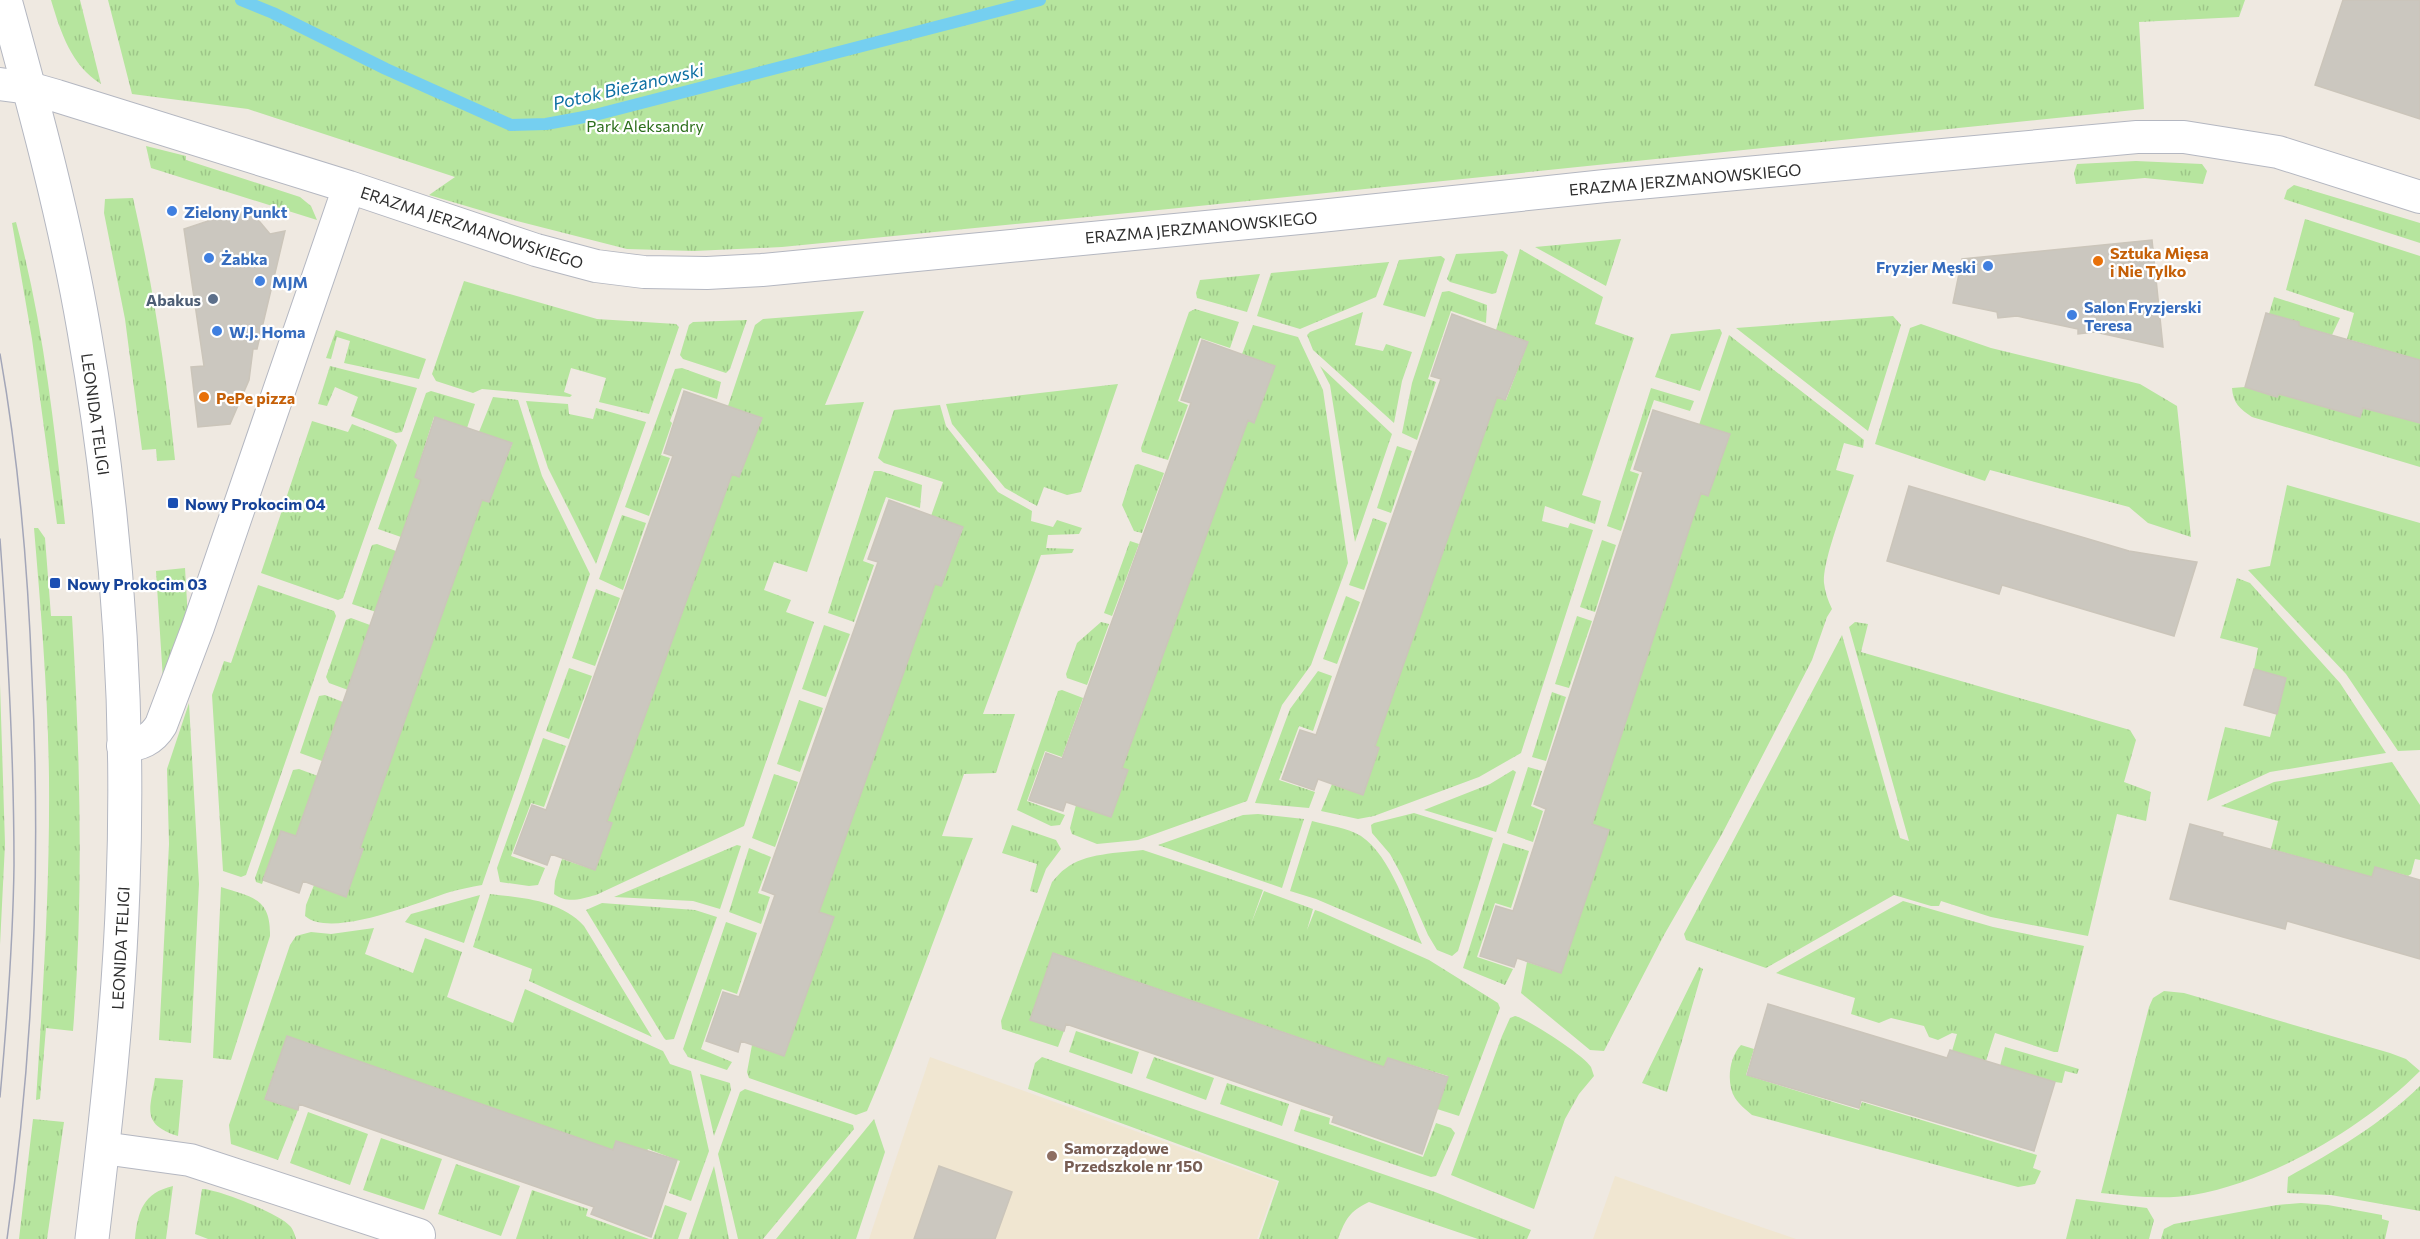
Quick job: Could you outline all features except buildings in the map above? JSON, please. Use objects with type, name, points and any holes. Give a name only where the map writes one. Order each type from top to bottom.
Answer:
[{"type":"street","name":"LEONIDA TELIGI","points":[[5,0],[15,86],[75,282],[100,437],[108,504],[118,638],[123,746],[124,843],[121,940],[113,1054],[92,1239]]},
{"type":"street","name":"ERAZMA JERZMANOWSKIEGO","points":[[15,86],[349,187],[536,250],[596,266],[644,272],[707,273],[2137,137],[2184,137],[2278,152],[2420,197]]},
{"type":"street","points":[[123,746],[144,743],[157,732],[161,725],[198,627],[349,187]]},
{"type":"street","points":[[103,1148],[190,1160],[419,1235]]},
{"type":"shaded area","name":"Samorządowe Przedszkole nr 150","points":[[930,1057],[1277,1182],[1257,1239],[869,1239]]},
{"type":"shaded area","points":[[1615,1176],[1723,1214],[1796,1239],[1593,1239]]},
{"type":"green space","points":[[51,0],[80,0],[101,84],[82,68],[68,47]]},
{"type":"green space","name":"Park Aleksandry","points":[[108,0],[2245,0],[2239,17],[2139,22],[2144,109],[782,247],[694,251],[627,249],[517,221],[429,195],[455,177],[248,109],[132,94]]},
{"type":"green space","points":[[146,146],[186,156],[186,160],[300,197],[311,206],[317,220],[151,168]]},
{"type":"green space","points":[[2136,161],[2202,164],[2207,171],[2203,184],[2145,178],[2076,184],[2074,173],[2077,164]]},
{"type":"green space","points":[[2294,185],[2420,223],[2420,243],[2284,199],[2287,190]]},
{"type":"green space","points":[[133,198],[158,328],[175,460],[157,461],[156,449],[142,450],[125,319],[104,213],[105,199]]},
{"type":"green space","points":[[2305,219],[2420,256],[2420,360],[2347,339],[2354,313],[2286,290]]},
{"type":"green space","points":[[16,222],[34,297],[52,410],[65,524],[57,524],[32,339],[12,223]]},
{"type":"green space","points":[[1621,239],[1606,286],[1535,247]]},
{"type":"green space","points":[[1520,249],[1603,297],[1595,324],[1634,338],[1582,495],[1601,501],[1595,524],[1545,506],[1542,521],[1568,528],[1570,523],[1593,530],[1521,753],[1479,777],[1374,816],[1358,819],[1321,811],[1332,784],[1363,794],[1379,748],[1375,746],[1497,397],[1506,400],[1528,342],[1496,330]]},
{"type":"green space","points":[[1503,251],[1508,255],[1496,293],[1492,294],[1450,282],[1447,279],[1456,254]]},
{"type":"green space","points":[[1441,256],[1445,259],[1425,317],[1383,305],[1399,260]]},
{"type":"green space","points":[[1389,262],[1376,297],[1300,329],[1257,316],[1271,273]]},
{"type":"green space","points":[[1260,274],[1247,312],[1197,298],[1196,293],[1200,280]]},
{"type":"green space","points":[[464,281],[597,319],[676,324],[679,327],[649,414],[599,402],[606,378],[571,368],[564,392],[572,395],[570,397],[482,389],[473,393],[436,381],[432,374]]},
{"type":"green space","points":[[1449,291],[1487,305],[1486,323],[1451,311],[1428,379],[1436,382],[1417,440],[1402,433],[1412,383],[1442,292]]},
{"type":"green space","points":[[2274,297],[2340,318],[2332,335],[2299,326],[2299,322],[2269,314]]},
{"type":"green space","points":[[1195,309],[1239,322],[1230,348],[1200,338],[1178,401],[1188,405],[1168,460],[1142,452],[1141,448],[1189,312]]},
{"type":"green space","points":[[864,311],[825,405],[864,402],[807,572],[774,562],[764,590],[791,600],[786,612],[814,622],[744,826],[596,895],[574,900],[559,897],[554,894],[555,881],[562,859],[595,870],[612,823],[607,821],[732,474],[738,476],[762,419],[728,406],[755,325],[763,319]]},
{"type":"green space","points":[[1363,312],[1355,345],[1383,351],[1386,344],[1412,352],[1402,381],[1394,423],[1313,350],[1307,335]]},
{"type":"green space","points":[[1893,316],[1901,325],[1868,431],[1736,328]]},
{"type":"green space","points":[[747,320],[730,369],[726,373],[683,359],[680,355],[689,325],[693,322]]},
{"type":"green space","points":[[1921,324],[1991,348],[2140,384],[2177,406],[2191,537],[2148,523],[2129,507],[1990,470],[1985,481],[1875,444],[1910,328]]},
{"type":"green space","points":[[1253,325],[1298,337],[1323,390],[1348,563],[1311,665],[1282,705],[1247,801],[1138,840],[1097,844],[1072,834],[1070,828],[1076,805],[1111,817],[1127,771],[1122,768],[1248,420],[1254,422],[1275,366],[1242,354]]},
{"type":"green space","points":[[1720,329],[1722,333],[1700,391],[1655,377],[1671,334]]},
{"type":"green space","points":[[336,330],[426,359],[419,379],[344,363],[350,341],[337,337],[331,359],[326,358]]},
{"type":"green space","points":[[1729,335],[1864,440],[1863,448],[1844,443],[1836,470],[1854,475],[1824,573],[1825,590],[1832,609],[1812,660],[1722,834],[1664,935],[1604,1051],[1590,1050],[1521,993],[1527,962],[1561,973],[1608,830],[1592,824],[1701,493],[1707,495],[1730,435],[1699,425]]},
{"type":"green space","points":[[330,366],[417,388],[402,432],[396,433],[351,416],[358,397],[335,387],[327,406],[318,404]]},
{"type":"green space","points":[[1320,366],[1392,434],[1355,542],[1330,385]]},
{"type":"green space","points":[[682,368],[721,382],[717,399],[682,388],[661,455],[670,458],[649,516],[625,507],[675,369]]},
{"type":"green space","points":[[1118,384],[1081,492],[1067,495],[1044,487],[1037,506],[1005,488],[952,424],[946,404]]},
{"type":"green space","points":[[2245,387],[2277,397],[2279,394],[2360,416],[2363,408],[2420,423],[2420,467],[2252,417],[2238,405],[2234,398],[2232,388]]},
{"type":"green space","points":[[1651,388],[1694,401],[1690,411],[1654,400],[1630,471],[1639,474],[1621,531],[1607,526]]},
{"type":"green space","points":[[431,391],[475,404],[467,428],[434,417],[415,477],[421,480],[401,537],[378,529],[426,393]]},
{"type":"green space","points":[[493,397],[518,400],[542,476],[590,574],[482,885],[450,892],[397,910],[354,921],[317,922],[305,916],[306,905],[314,885],[346,896],[363,850],[360,848],[482,500],[489,502],[512,444],[479,432]]},
{"type":"green space","points":[[526,401],[568,404],[569,414],[593,419],[596,408],[646,422],[596,564],[548,468]]},
{"type":"green space","points":[[940,405],[946,426],[998,492],[1032,511],[1031,521],[1053,527],[1057,520],[1082,528],[1079,534],[1048,535],[1046,548],[1074,549],[1072,553],[1041,555],[983,714],[1015,714],[996,773],[964,774],[942,836],[973,838],[867,1111],[856,1115],[749,1078],[747,1072],[752,1045],[784,1056],[833,917],[819,912],[935,584],[941,586],[963,528],[931,516],[943,482],[884,463],[878,458],[894,410]]},
{"type":"green space","points":[[312,421],[348,432],[352,424],[393,440],[397,445],[343,598],[338,600],[261,573]]},
{"type":"green space","points":[[1397,446],[1412,451],[1391,513],[1377,508]]},
{"type":"green space","points":[[1135,465],[1164,473],[1142,533],[1134,531],[1122,505]]},
{"type":"green space","points":[[874,471],[881,471],[922,485],[920,508],[886,497],[863,561],[874,565],[854,622],[828,613]]},
{"type":"green space","points":[[2287,485],[2420,523],[2420,750],[2398,751],[2346,674],[2248,570],[2270,566]]},
{"type":"green space","points":[[622,515],[646,523],[623,590],[599,579]]},
{"type":"green space","points":[[1373,518],[1387,523],[1364,590],[1349,585]]},
{"type":"green space","points":[[34,528],[38,528],[45,538],[51,616],[72,616],[80,824],[79,927],[73,1031],[46,1028],[40,1099],[36,1100],[47,899],[49,778],[46,684]]},
{"type":"green space","points":[[1602,540],[1616,545],[1595,612],[1580,607]]},
{"type":"green space","points":[[1130,541],[1139,544],[1112,616],[1104,613]]},
{"type":"green space","points":[[377,544],[396,551],[376,612],[352,604],[372,545]]},
{"type":"green space","points":[[185,568],[188,619],[163,680],[156,571]]},
{"type":"green space","points":[[2237,578],[2250,583],[2340,683],[2386,753],[2270,772],[2207,801],[2225,727],[2270,737],[2286,678],[2254,669],[2258,648],[2220,638]]},
{"type":"green space","points":[[258,585],[334,611],[336,616],[246,875],[241,877],[223,871],[212,695],[224,661],[231,663]]},
{"type":"green space","points":[[596,589],[620,598],[595,666],[572,658]]},
{"type":"green space","points":[[1346,596],[1360,602],[1337,664],[1323,659]]},
{"type":"green space","points":[[1577,616],[1592,621],[1569,688],[1555,684]]},
{"type":"green space","points":[[351,618],[370,625],[348,690],[329,683],[326,677],[346,620]]},
{"type":"green space","points":[[1101,622],[1109,624],[1087,685],[1067,678],[1066,674],[1077,643]]},
{"type":"green space","points":[[1855,622],[1868,624],[1861,652],[2130,730],[2136,740],[2124,782],[2151,792],[2146,821],[2117,814],[2088,936],[1991,917],[1941,901],[1939,906],[1931,906],[1894,895],[1766,968],[1686,940],[1684,934],[1842,635],[1900,838],[1909,841],[1849,627]]},
{"type":"green space","points":[[824,625],[850,634],[826,697],[802,689]]},
{"type":"green space","points":[[569,668],[592,676],[569,739],[546,731]]},
{"type":"green space","points":[[1318,671],[1332,676],[1313,731],[1299,726],[1279,780],[1315,792],[1309,808],[1255,803],[1290,709]]},
{"type":"green space","points":[[0,684],[5,844],[0,945]]},
{"type":"green space","points":[[1062,690],[1083,698],[1062,757],[1045,751],[1027,801],[1065,815],[1060,825],[1051,826],[1017,810],[1058,691]]},
{"type":"green space","points":[[1552,692],[1566,697],[1546,761],[1532,757]]},
{"type":"green space","points":[[325,695],[343,702],[322,761],[300,753],[319,696]]},
{"type":"green space","points":[[799,700],[823,708],[800,772],[777,764]]},
{"type":"green space","points":[[189,703],[199,884],[191,1043],[159,1040],[169,844],[167,769]]},
{"type":"green space","points":[[543,738],[566,746],[544,807],[531,803],[511,856],[545,868],[538,885],[500,882],[497,868]]},
{"type":"green space","points":[[2392,762],[2420,805],[2420,860],[2415,859],[2411,874],[2408,876],[2375,867],[2372,877],[2271,849],[2278,821],[2221,806],[2274,782]]},
{"type":"green space","points":[[1528,767],[1542,771],[1531,806],[1543,811],[1533,842],[1507,833]]},
{"type":"green space","points":[[299,769],[318,776],[296,836],[281,831],[262,884],[256,882],[255,878],[293,770]]},
{"type":"green space","points":[[1513,770],[1516,772],[1496,832],[1424,810],[1490,784]]},
{"type":"green space","points":[[774,774],[798,782],[775,847],[752,838]]},
{"type":"green space","points":[[1414,813],[1493,838],[1458,951],[1452,956],[1437,950],[1390,854],[1372,833],[1371,825],[1374,823]]},
{"type":"green space","points":[[1258,814],[1304,819],[1282,888],[1158,845],[1243,815]]},
{"type":"green space","points":[[1312,821],[1350,831],[1372,845],[1398,886],[1422,944],[1316,899],[1290,891]]},
{"type":"green space","points":[[1012,825],[1056,840],[1061,849],[1046,869],[1037,893],[1030,891],[1037,864],[1002,853]]},
{"type":"green space","points":[[1503,843],[1529,851],[1511,908],[1495,903],[1477,957],[1513,969],[1505,985],[1463,968]]},
{"type":"green space","points":[[737,845],[741,846],[720,909],[693,901],[614,897]]},
{"type":"green space","points":[[749,848],[771,857],[758,893],[770,897],[761,924],[729,912]]},
{"type":"green space","points":[[1143,850],[1263,890],[1251,924],[1264,891],[1313,909],[1307,930],[1315,910],[1321,912],[1429,960],[1498,1003],[1500,1008],[1459,1116],[1437,1109],[1448,1076],[1388,1058],[1384,1067],[1054,953],[1031,1019],[1064,1031],[1058,1047],[1002,1029],[1001,1021],[1052,882],[1063,870],[1082,860]]},
{"type":"green space","points":[[221,887],[250,897],[263,906],[267,914],[270,936],[231,1060],[213,1058]]},
{"type":"green space","points":[[490,894],[540,902],[574,917],[584,926],[652,1037],[529,981],[532,969],[473,947]]},
{"type":"green space","points":[[480,895],[464,943],[405,922],[411,914]]},
{"type":"green space","points":[[1903,901],[1993,927],[2084,946],[2058,1052],[1995,1033],[1986,1061],[1952,1051],[1957,1034],[1952,1033],[1938,1040],[1929,1037],[1924,1026],[1891,1018],[1879,1023],[1851,1014],[1855,998],[1776,973]]},
{"type":"green space","points":[[602,903],[695,910],[717,917],[674,1039],[664,1038],[586,910]]},
{"type":"green space","points":[[726,922],[757,933],[737,994],[722,989],[701,1049],[732,1062],[727,1070],[688,1057],[683,1049]]},
{"type":"green space","points":[[374,928],[365,954],[413,973],[425,938],[462,952],[447,997],[513,1023],[525,989],[663,1051],[670,1064],[691,1071],[709,1151],[691,1201],[669,1193],[680,1161],[648,1149],[646,1152],[613,1150],[287,1036],[265,1098],[298,1110],[278,1160],[231,1144],[229,1125],[290,945],[296,936],[311,932],[331,934]]},
{"type":"green space","points":[[1699,967],[1703,969],[1667,1092],[1642,1083]]},
{"type":"green space","points":[[2164,991],[2184,993],[2390,1053],[2406,1059],[2420,1071],[2397,1092],[2344,1132],[2285,1165],[2254,1178],[2193,1195],[2147,1197],[2101,1193],[2149,1007],[2153,998]]},
{"type":"green space","points":[[1515,1016],[1543,1030],[1578,1054],[1591,1067],[1594,1076],[1579,1094],[1565,1119],[1534,1209],[1451,1175],[1502,1036],[1510,1018]]},
{"type":"green space","points":[[1076,1031],[1139,1052],[1132,1074],[1069,1052]]},
{"type":"green space","points":[[1741,1045],[1754,1049],[1746,1075],[1859,1110],[1862,1102],[2037,1155],[2033,1168],[2041,1171],[2035,1184],[2018,1187],[1752,1115],[1737,1100],[1730,1086],[1731,1063]]},
{"type":"green space","points":[[2005,1047],[2079,1069],[2077,1074],[2065,1071],[2062,1083],[2000,1066]]},
{"type":"green space","points":[[1042,1057],[1435,1192],[1531,1230],[1527,1239],[1478,1239],[1369,1202],[1349,1216],[1338,1239],[1259,1239],[1279,1181],[1028,1089],[1035,1063]]},
{"type":"green space","points":[[1154,1057],[1214,1078],[1206,1100],[1146,1078]]},
{"type":"green space","points":[[700,1074],[730,1083],[731,1090],[714,1136]]},
{"type":"green space","points":[[155,1078],[183,1080],[178,1136],[166,1131],[153,1121],[150,1107]]},
{"type":"green space","points":[[1227,1083],[1289,1104],[1282,1126],[1220,1104]]},
{"type":"green space","points":[[2420,1086],[2420,1211],[2331,1195],[2287,1193],[2288,1177],[2373,1125]]},
{"type":"green space","points":[[745,1089],[853,1125],[854,1129],[763,1239],[738,1239],[718,1154],[740,1092]]},
{"type":"green space","points":[[1301,1109],[1330,1118],[1329,1124],[1423,1157],[1436,1123],[1451,1128],[1455,1133],[1436,1176],[1431,1177],[1294,1131]]},
{"type":"green space","points":[[308,1112],[368,1134],[350,1185],[290,1163]]},
{"type":"green space","points":[[33,1119],[64,1122],[47,1239],[19,1239]]},
{"type":"green space","points":[[874,1119],[885,1152],[856,1239],[776,1239]]},
{"type":"green space","points":[[381,1138],[442,1159],[424,1210],[363,1190]]},
{"type":"green space","points":[[456,1164],[520,1186],[501,1236],[438,1214]]},
{"type":"green space","points":[[714,1166],[729,1239],[689,1239]]},
{"type":"green space","points":[[173,1186],[166,1239],[135,1239],[140,1212],[149,1198]]},
{"type":"green space","points":[[202,1189],[234,1198],[274,1215],[290,1226],[296,1239],[208,1239],[195,1234]]},
{"type":"green space","points":[[532,1190],[588,1209],[586,1216],[649,1239],[516,1239]]},
{"type":"green space","points":[[2076,1199],[2147,1208],[2154,1220],[2149,1239],[2066,1239]]},
{"type":"green space","points":[[2301,1203],[2328,1205],[2382,1215],[2382,1219],[2389,1221],[2385,1239],[2161,1239],[2164,1229],[2174,1224],[2277,1205]]},
{"type":"green space","points":[[665,1205],[687,1213],[678,1239],[653,1239]]},
{"type":"waterway","name":"Potok Bieżanowski","points":[[241,0],[511,125],[546,124],[595,115],[1040,0]]},
{"type":"tram line","points":[[0,354],[17,475],[25,556],[35,749],[36,819],[29,1029],[24,1099],[7,1239]]},
{"type":"tram line","points":[[0,539],[10,702],[14,865],[9,981],[0,1097]]},
{"type":"place","name":"Zielony Punkt","points":[[172,211]]},
{"type":"place","name":"Żabka","points":[[209,258]]},
{"type":"place","name":"Sztuka Mięsa i Nie Tylko","points":[[2098,261]]},
{"type":"place","name":"Fryzjer Męski","points":[[1988,266]]},
{"type":"place","name":"MJM","points":[[260,281]]},
{"type":"place","name":"Abakus","points":[[213,299]]},
{"type":"place","name":"Salon Fryzjerski Teresa","points":[[2072,315]]},
{"type":"place","name":"W.J. Homa","points":[[217,331]]},
{"type":"place","name":"PePe pizza","points":[[204,397]]},
{"type":"place","name":"Nowy Prokocim 04","points":[[173,503]]},
{"type":"place","name":"Nowy Prokocim 03","points":[[55,583]]},
{"type":"place","name":"Samorządowe Przedszkole nr 150","points":[[1052,1156]]}]
